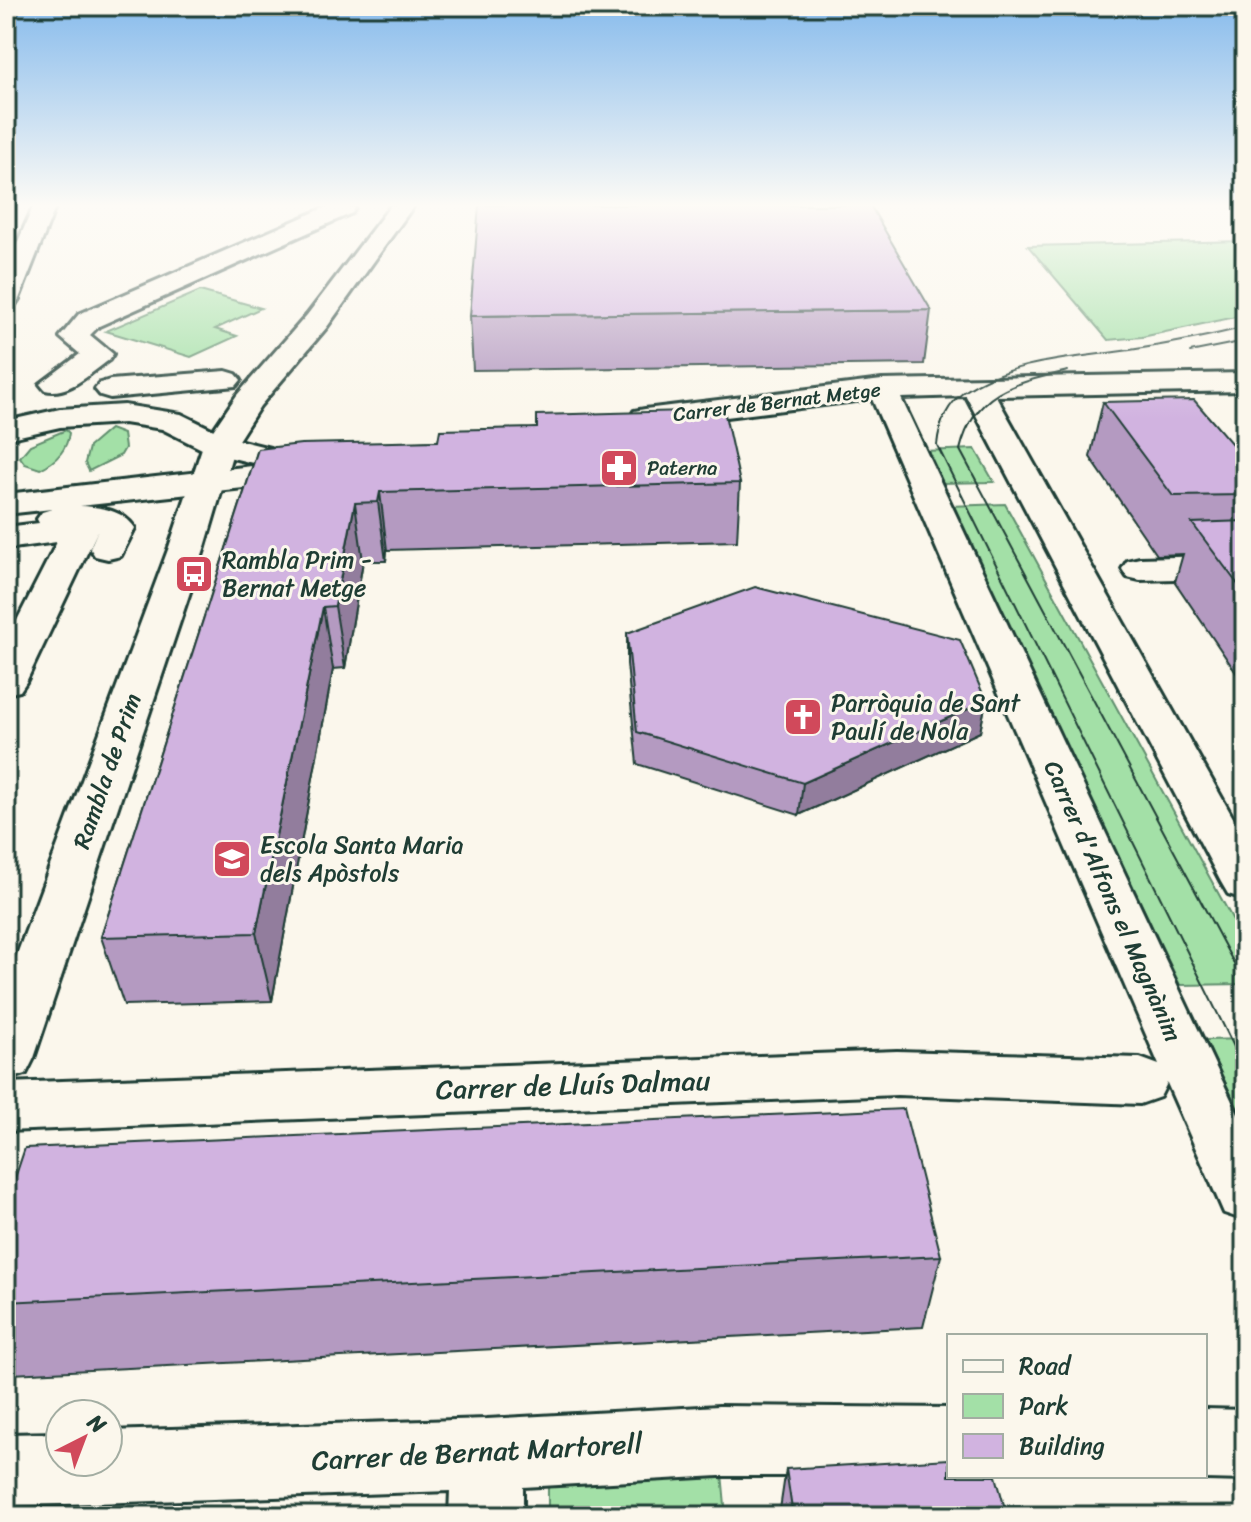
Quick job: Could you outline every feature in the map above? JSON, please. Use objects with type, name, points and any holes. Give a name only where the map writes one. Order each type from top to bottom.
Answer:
[{"type":"street","points":[[6,299],[16,276]]},
{"type":"street","points":[[189,276],[89,320],[74,337],[99,354],[55,384],[107,396],[226,380]]},
{"type":"street","name":"Rambla de Prim","points":[[6,1058],[213,464],[248,401],[317,321],[350,276]]},
{"type":"street","name":"Carrer de Bernat Metge","points":[[613,422],[882,389],[1245,382]]},
{"type":"street","points":[[975,385],[1245,882]]},
{"type":"street","name":"Carrer d'Alfons el Magnànim","points":[[882,389],[1245,1194]]},
{"type":"street","points":[[6,430],[60,418],[124,414],[170,421],[213,464]]},
{"type":"street","points":[[6,504],[213,464],[325,463]]},
{"type":"street","points":[[6,525],[89,531]]},
{"type":"street","points":[[6,538],[89,531]]},
{"type":"street","points":[[6,682],[89,531]]},
{"type":"street","points":[[1140,569],[1245,566]]},
{"type":"street","name":"Carrer de Lluís Dalmau","points":[[6,1107],[897,1073],[1140,1081]]},
{"type":"street","name":"Carrer de Bernat Martorell","points":[[6,1470],[487,1485],[719,1441],[947,1443]]},
{"type":"street","points":[[1207,1444],[1245,1445]]},
{"type":"green space","points":[[1054,276],[1245,276],[1245,315],[1142,337],[1108,340]]},
{"type":"green space","points":[[200,291],[261,308],[215,329],[237,336],[191,357],[106,331]]},
{"type":"green space","points":[[110,429],[123,434],[125,448],[121,455],[89,471],[85,463],[89,447]]},
{"type":"green space","points":[[66,430],[69,433],[63,450],[40,469],[25,464],[20,457],[30,445]]},
{"type":"green space","points":[[975,449],[994,482],[938,483],[923,451]]},
{"type":"green space","points":[[1005,504],[1245,942],[1245,984],[1180,985],[950,506]]},
{"type":"green space","points":[[1245,1039],[1245,1124],[1205,1040]]},
{"type":"green space","points":[[719,1441],[726,1516],[548,1516],[548,1450]]},
{"type":"building","points":[[473,276],[911,276],[931,310],[470,316]]},
{"type":"building","points":[[1194,400],[1245,459],[1245,495],[1173,496],[1103,402]]},
{"type":"building","points":[[724,410],[740,483],[380,492],[378,502],[355,503],[335,606],[323,607],[256,933],[101,937],[258,449],[301,444],[438,441],[440,430],[537,428],[537,415]]},
{"type":"building","points":[[1245,521],[1245,594],[1192,523]]},
{"type":"building","name":"Parròquia de Sant Paulí de Nola","points":[[755,587],[960,640],[986,701],[803,783],[637,732],[627,633]]},
{"type":"building","points":[[904,1109],[941,1256],[6,1302],[6,1205],[25,1148]]},
{"type":"building","points":[[947,1459],[947,1478],[997,1478],[1007,1516],[793,1516],[786,1469]]},
{"type":"tram line","points":[[1245,327],[1159,345],[1044,362],[1002,373],[964,392],[953,403],[942,422],[937,445],[1245,1069]]},
{"type":"tram line","points":[[1190,352],[1245,341]]},
{"type":"tram line","points":[[1068,371],[1014,386],[986,402],[966,430],[960,450],[1245,984]]},
{"type":"place","name":"Paterna","points":[[619,468]]},
{"type":"place","name":"Rambla Prim - Bernat Metge","points":[[194,574]]},
{"type":"place","name":"Parròquia de Sant Paulí de Nola","points":[[803,717]]},
{"type":"place","name":"Escola Santa Maria dels Apòstols","points":[[232,859]]}]
